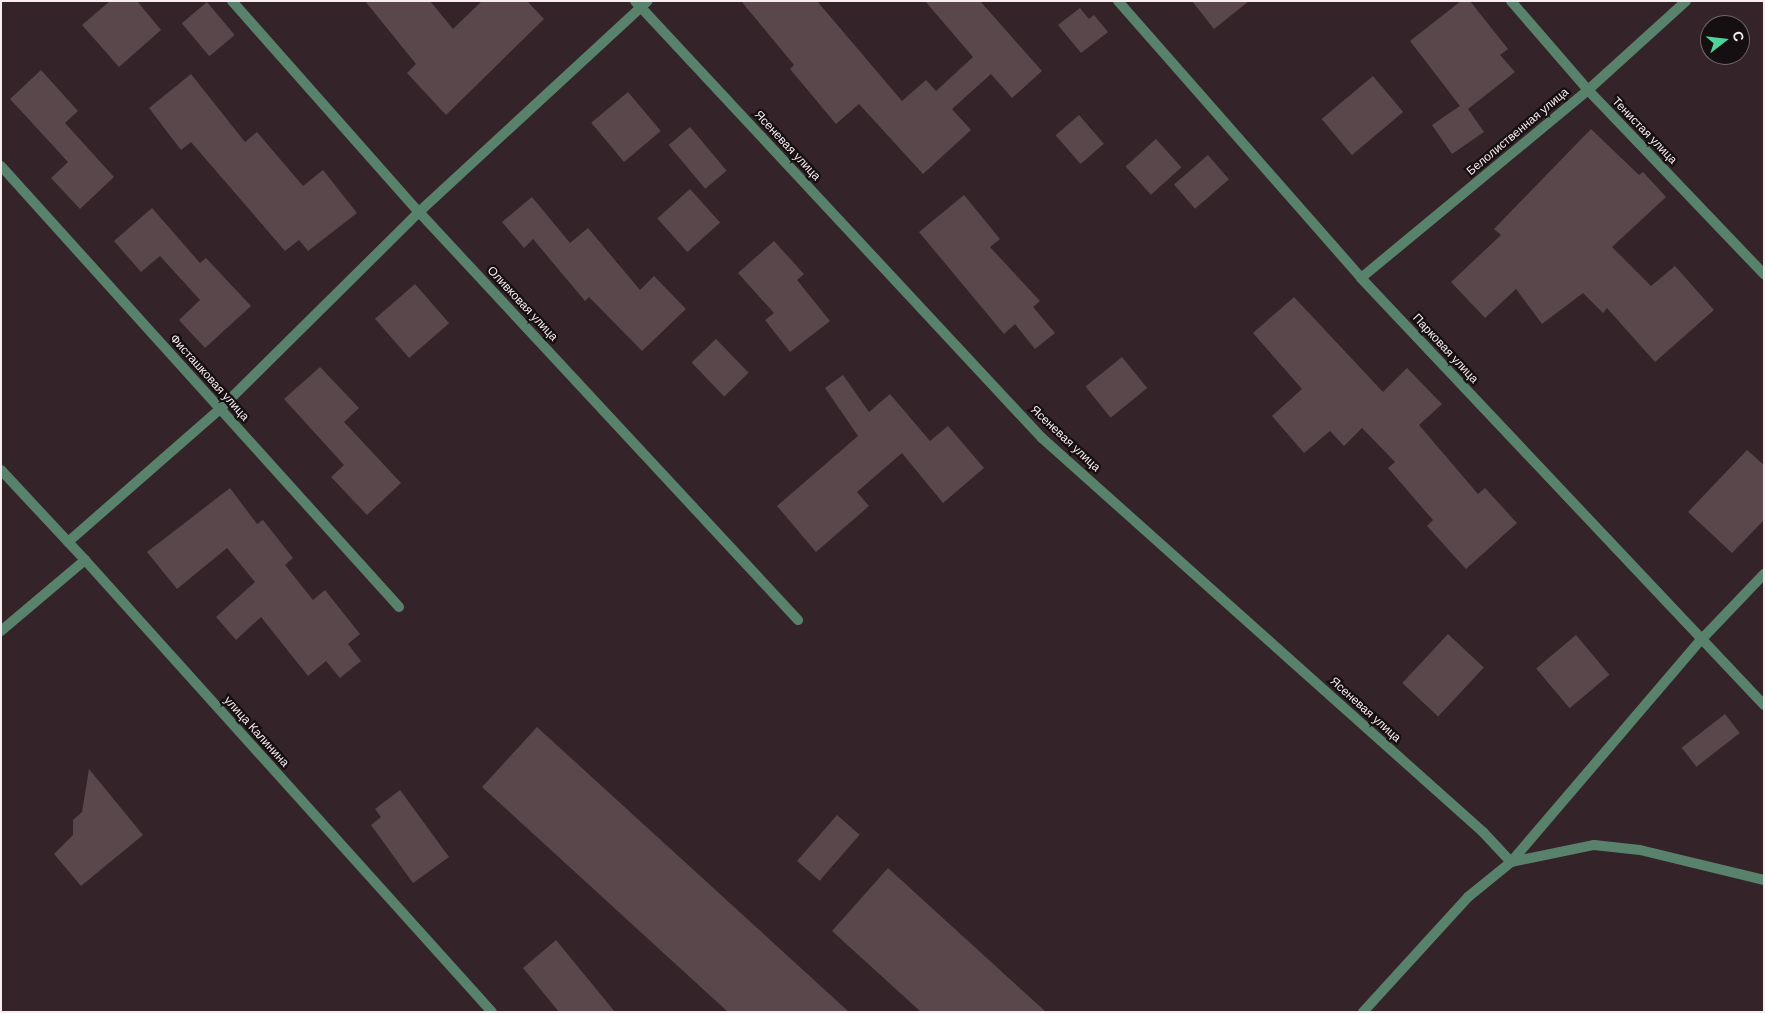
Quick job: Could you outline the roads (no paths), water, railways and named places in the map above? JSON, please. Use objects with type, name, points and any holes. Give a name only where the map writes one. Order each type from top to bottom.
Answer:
[{"type":"street","name":"Оливковая улица","points":[[232,1],[419,212],[798,620]]},
{"type":"street","name":"Парковая улица","points":[[1118,1],[1361,278],[1700,641],[1764,705]]},
{"type":"street","name":"Тенистая улица","points":[[1511,1],[1588,90],[1764,274]]},
{"type":"street","name":"Белолиственная улица","points":[[1361,278],[1588,90],[1686,1]]},
{"type":"street","points":[[68,542],[220,410],[419,212],[641,3]]},
{"type":"street","name":"Ясеневая улица","points":[[641,3],[1042,438],[1475,825],[1511,862]]},
{"type":"street","name":"Фисташковая улица","points":[[1,166],[399,607]]},
{"type":"street","name":"улица Калинина","points":[[1,470],[85,560],[492,1012]]},
{"type":"street","points":[[1,631],[85,560]]},
{"type":"street","points":[[1364,1012],[1468,898],[1511,862],[1700,641],[1764,574]]},
{"type":"street","points":[[1511,862],[1594,845],[1640,850],[1764,880]]}]
